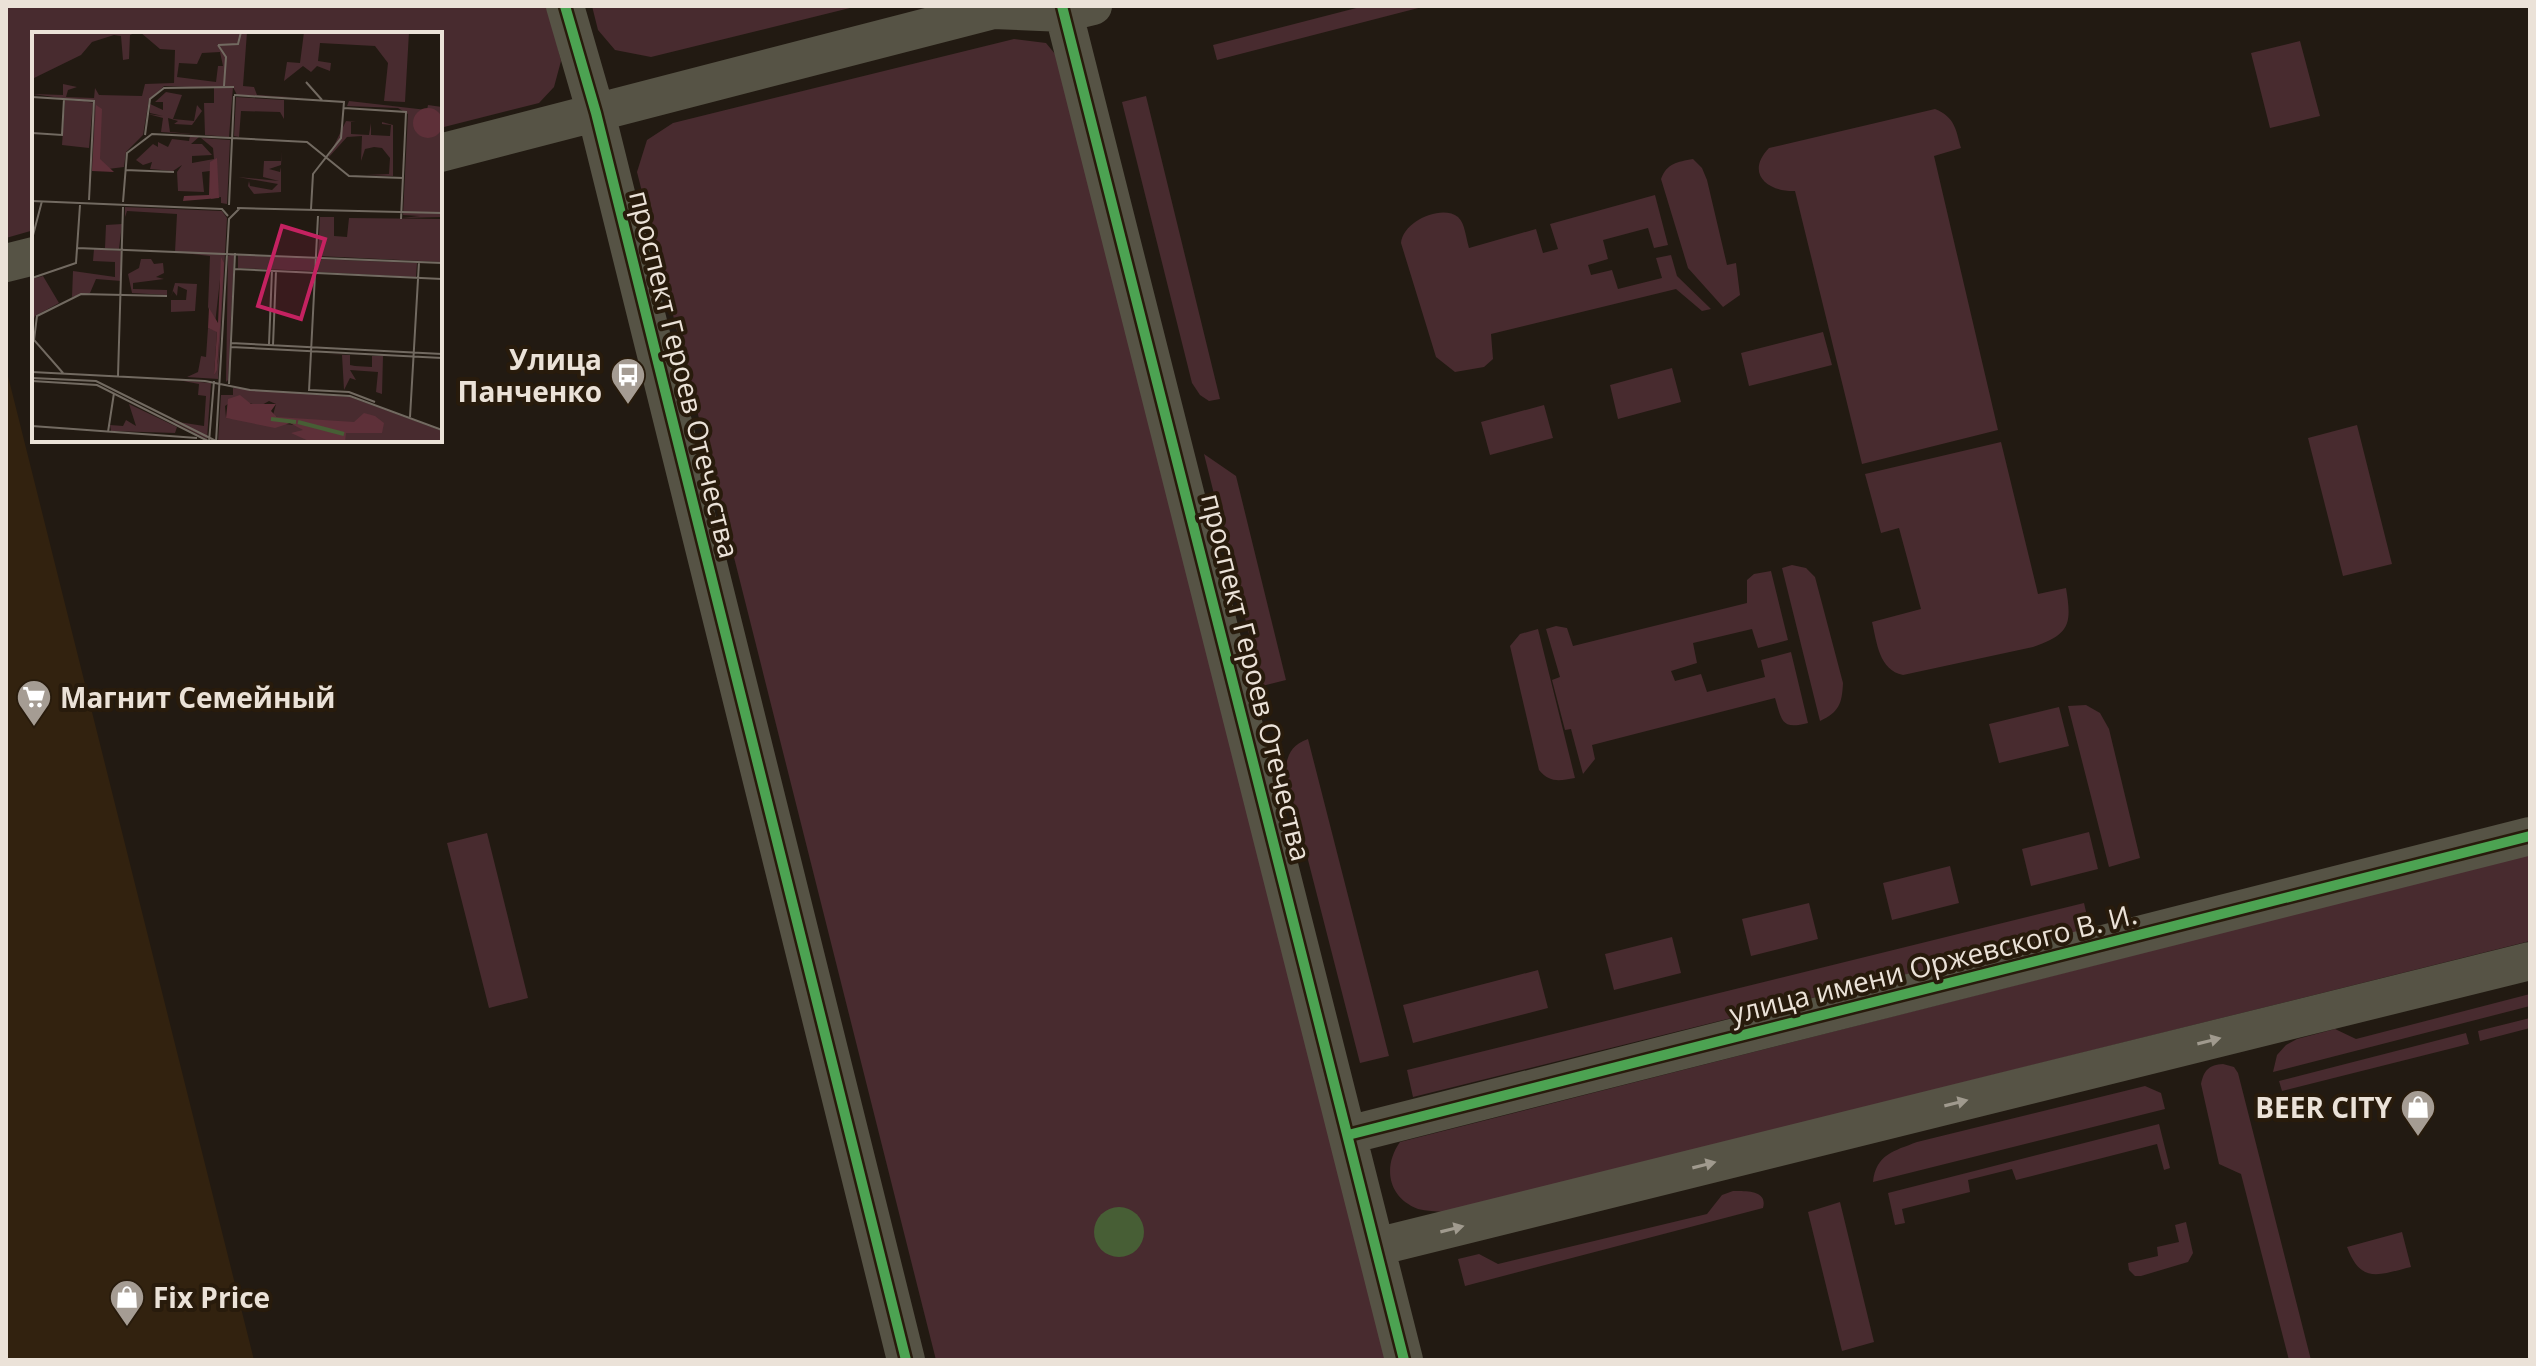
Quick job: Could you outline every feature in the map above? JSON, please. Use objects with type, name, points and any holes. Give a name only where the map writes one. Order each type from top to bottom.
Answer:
[{"type":"street","name":"проспект Героев Отечества","points":[[565,6],[596,113],[906,1360]]},
{"type":"street","name":"проспект Героев Отечества","points":[[1073,8],[1404,1360]]},
{"type":"street","points":[[442,152],[993,10],[1073,8]]},
{"type":"street","points":[[6,263],[32,256]]},
{"type":"street","name":"улица имени Оржевского В. И.","points":[[1348,1135],[2530,836]]},
{"type":"street","points":[[1376,1247],[2530,961]]},
{"type":"shaded area","points":[[6,6],[548,6],[561,61],[554,87],[539,103],[442,127],[442,32],[32,32],[32,231],[6,238]]},
{"type":"shaded area","points":[[592,6],[858,6],[651,57],[615,50],[598,30]]},
{"type":"shaded area","points":[[1364,6],[1426,6],[1217,60],[1213,45]]},
{"type":"shaded area","points":[[1014,39],[1046,43],[1065,66],[1388,1360],[936,1360],[637,172],[647,140],[673,123]]},
{"type":"shaded area","points":[[2300,41],[2320,116],[2270,128],[2251,53]]},
{"type":"shaded area","points":[[1146,96],[1220,399],[1209,401],[1200,395],[1192,383],[1122,102]]},
{"type":"shaded area","points":[[1935,109],[1951,120],[1961,148],[1934,156],[1998,430],[1862,464],[1795,191],[1768,184],[1759,173],[1759,165],[1769,148]]},
{"type":"shaded area","points":[[1693,159],[1702,168],[1707,180],[1727,265],[1736,263],[1740,295],[1723,307],[1688,268],[1661,179],[1670,166]]},
{"type":"shaded area","points":[[1655,195],[1668,245],[1654,248],[1648,228],[1603,240],[1608,259],[1588,265],[1591,275],[1612,270],[1618,289],[1662,278],[1656,258],[1671,255],[1677,276],[1711,309],[1702,311],[1676,289],[1491,334],[1493,359],[1484,367],[1455,372],[1436,357],[1401,243],[1408,228],[1416,222],[1433,214],[1451,213],[1462,223],[1469,248],[1536,229],[1543,253],[1558,249],[1550,224]]},
{"type":"shaded area","points":[[1823,332],[1832,365],[1749,386],[1741,353]]},
{"type":"shaded area","points":[[6,368],[254,1360],[6,1360]]},
{"type":"shaded area","points":[[1672,368],[1681,402],[1618,419],[1610,385]]},
{"type":"shaded area","points":[[1544,405],[1553,438],[1490,455],[1481,422]]},
{"type":"shaded area","points":[[2357,425],[2392,564],[2343,576],[2308,438]]},
{"type":"shaded area","points":[[2001,442],[2038,594],[2066,588],[2069,611],[2066,626],[2055,638],[2033,647],[1903,675],[1895,672],[1880,654],[1872,622],[1921,609],[1899,528],[1881,533],[1865,474]]},
{"type":"shaded area","points":[[1204,454],[1236,476],[1286,680],[1262,686]]},
{"type":"shaded area","points":[[1792,565],[1806,568],[1815,577],[1843,683],[1838,706],[1820,721],[1782,568]]},
{"type":"shaded area","points":[[1771,571],[1788,640],[1758,648],[1752,629],[1693,643],[1697,663],[1671,671],[1675,681],[1701,674],[1707,692],[1765,677],[1761,660],[1791,652],[1808,723],[1792,725],[1784,722],[1775,698],[1592,745],[1595,759],[1583,774],[1571,729],[1565,730],[1552,680],[1560,677],[1546,629],[1556,626],[1567,628],[1573,646],[1747,603],[1747,580],[1754,574]]},
{"type":"shaded area","points":[[1538,629],[1575,778],[1555,780],[1539,770],[1510,646],[1520,634]]},
{"type":"shaded area","points":[[2086,705],[2100,713],[2109,729],[2140,858],[2109,867],[2068,706]]},
{"type":"shaded area","points":[[2059,707],[2069,746],[1999,763],[1989,724]]},
{"type":"shaded area","points":[[1308,739],[1389,1056],[1360,1063],[1285,770],[1292,750]]},
{"type":"shaded area","points":[[2089,832],[2098,869],[2031,886],[2022,849]]},
{"type":"shaded area","points":[[487,833],[528,998],[489,1008],[447,843]]},
{"type":"shaded area","points":[[2530,854],[2530,941],[1444,1212],[1418,1209],[1408,1204],[1394,1189],[1391,1180],[1391,1161],[1400,1142]]},
{"type":"shaded area","points":[[1950,866],[1959,903],[1892,920],[1883,883]]},
{"type":"shaded area","points":[[1809,903],[1818,939],[1751,956],[1742,919]]},
{"type":"shaded area","points":[[2084,903],[2090,929],[1413,1097],[1407,1070]]},
{"type":"shaded area","points":[[1672,937],[1681,973],[1614,990],[1605,954]]},
{"type":"shaded area","points":[[1538,970],[1548,1008],[1413,1043],[1403,1005]]},
{"type":"shaded area","points":[[2530,994],[2530,1006],[2273,1072],[2277,1055],[2297,1039],[2335,1029],[2356,1039]]},
{"type":"shaded area","points":[[2530,1018],[2530,1028],[2480,1041],[2478,1031]]},
{"type":"shaded area","points":[[2466,1033],[2469,1044],[2282,1091],[2279,1081]]},
{"type":"shaded area","points":[[2223,1064],[2234,1067],[2238,1073],[2311,1360],[2289,1360],[2241,1174],[2219,1164],[2201,1084],[2208,1069]]},
{"type":"shaded area","points":[[2145,1086],[2161,1093],[2165,1109],[1873,1182],[1882,1159],[1917,1142]]},
{"type":"shaded area","points":[[2159,1124],[2170,1168],[2164,1170],[2157,1144],[2016,1180],[2012,1169],[1968,1180],[1970,1192],[1902,1209],[1905,1223],[1895,1225],[1888,1193]]},
{"type":"shaded area","points":[[1733,1191],[1759,1195],[1764,1202],[1763,1208],[1465,1286],[1458,1259],[1479,1254],[1498,1264],[1707,1214],[1722,1195]]},
{"type":"shaded area","points":[[1840,1202],[1874,1342],[1842,1351],[1808,1212]]},
{"type":"shaded area","points":[[1119,1207],[1136,1215],[1144,1232],[1136,1249],[1119,1257],[1102,1249],[1094,1232],[1102,1215]]},
{"type":"shaded area","points":[[2186,1222],[2193,1253],[2188,1262],[2141,1276],[2135,1276],[2129,1270],[2128,1263],[2158,1256],[2157,1247],[2179,1242],[2175,1225]]},
{"type":"shaded area","points":[[2402,1232],[2411,1267],[2380,1274],[2365,1272],[2352,1259],[2347,1247]]},
{"type":"cycle path","points":[[565,6],[596,113],[906,1360]]},
{"type":"cycle path","points":[[1062,6],[1404,1360]]},
{"type":"cycle path","points":[[1348,1135],[2530,836]]},
{"type":"place","name":"Улица Панченко","points":[[628,406]]},
{"type":"place","name":"Магнит Семейный","points":[[34,728]]},
{"type":"place","name":"BEER CITY","points":[[2418,1138]]},
{"type":"place","name":"Fix Price","points":[[127,1328]]}]
